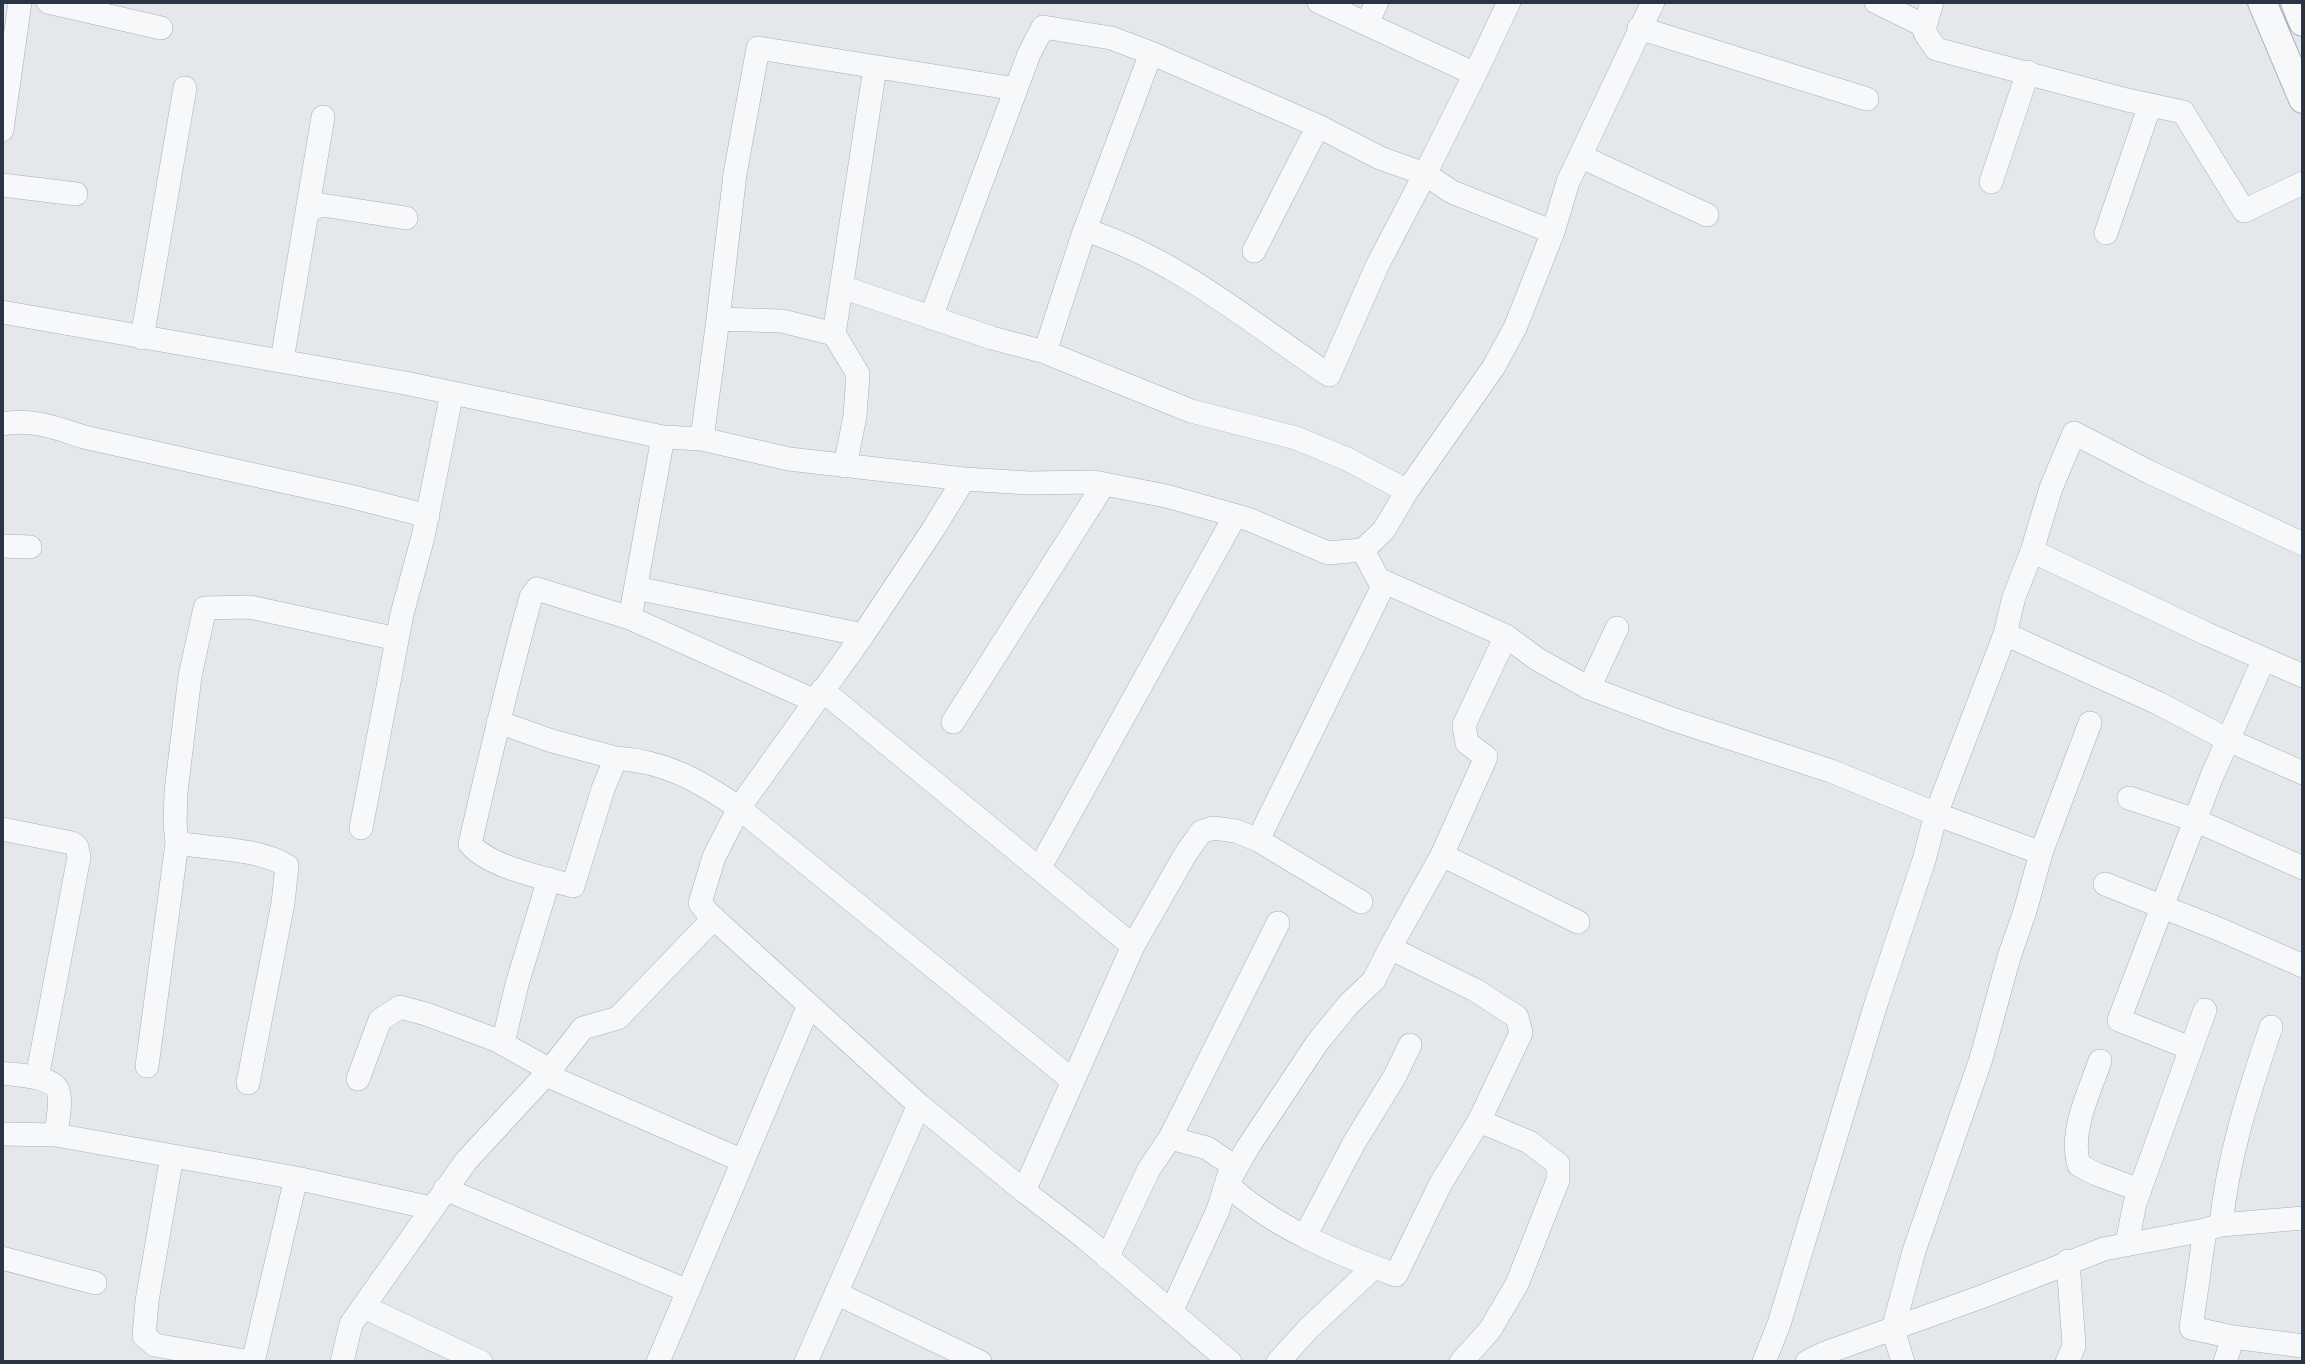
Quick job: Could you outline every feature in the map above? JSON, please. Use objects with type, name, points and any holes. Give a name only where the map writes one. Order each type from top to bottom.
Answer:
[{"type":"street","points":[[2,130],[20,2]]},
{"type":"street","points":[[48,2],[161,28]]},
{"type":"street","points":[[1319,2],[1475,74]]},
{"type":"street","points":[[1367,23],[1377,2]]},
{"type":"street","points":[[1085,230],[1182,276],[1329,374],[1377,266],[1509,2]]},
{"type":"street","points":[[2,312],[282,360],[663,437],[702,439],[789,459],[1029,483],[1094,482],[1166,496],[1235,516],[1328,553],[1363,550],[1384,530],[1406,491],[1493,368],[1515,328],[1553,232],[1568,182],[1652,2]]},
{"type":"street","points":[[1876,2],[1925,26]]},
{"type":"street","points":[[1932,2],[1925,33],[1936,49],[2183,111],[2244,212],[2303,183]]},
{"type":"street","points":[[2262,2],[2303,99]]},
{"type":"street","points":[[2295,2],[2303,22]]},
{"type":"street","points":[[931,317],[1029,54],[1043,27],[1111,38],[1152,53],[1318,126],[1380,158],[1425,174],[1452,192],[1553,232]]},
{"type":"street","points":[[1639,28],[1867,99]]},
{"type":"street","points":[[702,439],[735,174],[758,48],[1016,89]]},
{"type":"street","points":[[1045,352],[1085,230],[1152,53]]},
{"type":"street","points":[[845,466],[855,416],[858,374],[834,334],[875,68]]},
{"type":"street","points":[[1991,182],[2028,72]]},
{"type":"street","points":[[142,338],[185,88]]},
{"type":"street","points":[[2106,233],[2150,104]]},
{"type":"street","points":[[282,360],[323,117]]},
{"type":"street","points":[[1254,251],[1318,126]]},
{"type":"street","points":[[1580,156],[1707,215]]},
{"type":"street","points":[[2,185],[76,194]]},
{"type":"street","points":[[308,211],[322,205],[406,218]]},
{"type":"street","points":[[842,288],[992,338],[1045,352],[1191,411],[1296,438],[1347,459],[1406,491]]},
{"type":"street","points":[[718,319],[782,321],[834,334]]},
{"type":"street","points":[[361,828],[402,614],[428,516],[453,393]]},
{"type":"street","points":[[2,424],[20,420],[46,425],[84,437],[428,516]]},
{"type":"street","points":[[1764,1362],[1779,1324],[1936,814],[2006,634],[2014,597],[2032,551],[2051,488],[2074,433],[2149,472],[2303,544]]},
{"type":"street","points":[[630,618],[663,437]]},
{"type":"street","points":[[964,478],[863,635],[739,808],[714,857],[700,903],[808,1006],[919,1105],[1230,1362]]},
{"type":"street","points":[[953,722],[1104,484]]},
{"type":"street","points":[[1039,869],[1235,516]]},
{"type":"street","points":[[2,546],[30,547]]},
{"type":"street","points":[[1363,550],[1378,579],[1506,636],[1537,659],[1589,688],[1669,719],[1831,771],[2041,853]]},
{"type":"street","points":[[2032,551],[2303,676]]},
{"type":"street","points":[[1258,840],[1385,582]]},
{"type":"street","points":[[636,588],[863,635]]},
{"type":"street","points":[[616,758],[603,789],[573,886],[496,862],[477,853],[470,845],[498,722],[531,597],[537,589],[630,618],[818,696],[1133,946]]},
{"type":"street","points":[[147,1066],[177,843],[176,792],[190,676],[205,608],[250,607],[397,639]]},
{"type":"street","points":[[1589,688],[1617,628]]},
{"type":"street","points":[[2006,634],[2303,773]]},
{"type":"street","points":[[1171,1312],[1227,1184],[1248,1147],[1317,1043],[1348,1005],[1374,980],[1442,855],[1486,757],[1467,743],[1464,725],[1506,636]]},
{"type":"street","points":[[2190,1048],[2119,1020],[2195,820],[2264,659]]},
{"type":"street","points":[[498,722],[616,758],[641,760],[701,782],[739,808],[1072,1080]]},
{"type":"street","points":[[1903,1362],[1894,1329],[1914,1251],[1981,1059],[2041,853],[2090,723]]},
{"type":"street","points":[[2129,797],[2195,820],[2303,868]]},
{"type":"street","points":[[1024,1191],[1133,946],[1201,832],[1213,828],[1236,831],[1258,840],[1361,902]]},
{"type":"street","points":[[2,829],[72,843],[77,847],[79,857],[37,1078]]},
{"type":"street","points":[[177,843],[252,854],[275,859],[287,866],[283,903],[248,1083]]},
{"type":"street","points":[[1442,855],[1578,922]]},
{"type":"street","points":[[503,1043],[517,984],[549,879]]},
{"type":"street","points":[[2105,884],[2303,966]]},
{"type":"street","points":[[342,1362],[351,1324],[466,1161],[548,1073],[583,1028],[618,1018],[714,918]]},
{"type":"street","points":[[1107,1258],[1149,1169],[1170,1138],[1278,923]]},
{"type":"street","points":[[1227,1184],[1245,1201],[1305,1236],[1354,1261],[1396,1275],[1441,1183],[1479,1121],[1521,1033],[1517,1017],[1475,990],[1390,948]]},
{"type":"street","points":[[658,1362],[808,1006]]},
{"type":"street","points":[[358,1079],[380,1020],[400,1007],[503,1043],[548,1073],[743,1161]]},
{"type":"street","points":[[2127,1243],[2140,1190],[2205,1010]]},
{"type":"street","points":[[2271,1027],[2236,1139],[2191,1328],[2233,1337],[2303,1346]]},
{"type":"street","points":[[1305,1236],[1410,1045]]},
{"type":"street","points":[[2100,1061],[2079,1126],[2075,1151],[2079,1165],[2140,1190]]},
{"type":"street","points":[[2,1073],[37,1078],[54,1084],[59,1091],[56,1135]]},
{"type":"street","points":[[806,1362],[919,1105]]},
{"type":"street","points":[[1461,1362],[1490,1330],[1517,1284],[1558,1180],[1558,1164],[1529,1142],[1479,1121]]},
{"type":"street","points":[[2,1134],[56,1135],[296,1178],[431,1209]]},
{"type":"street","points":[[1170,1138],[1206,1148],[1231,1166],[1227,1184]]},
{"type":"street","points":[[172,1156],[147,1301],[144,1336],[155,1345],[252,1362],[296,1178]]},
{"type":"street","points":[[445,1189],[688,1290]]},
{"type":"street","points":[[1807,1362],[1825,1353],[1981,1297],[2068,1261],[2127,1243],[2213,1228],[2303,1218]]},
{"type":"street","points":[[2,1258],[94,1283]]},
{"type":"street","points":[[2067,1362],[2074,1346],[2068,1261]]},
{"type":"street","points":[[1278,1362],[1309,1328],[1374,1267]]},
{"type":"street","points":[[836,1293],[934,1352],[980,1362]]},
{"type":"street","points":[[364,1307],[481,1362]]},
{"type":"street","points":[[2225,1362],[2233,1337]]}]
